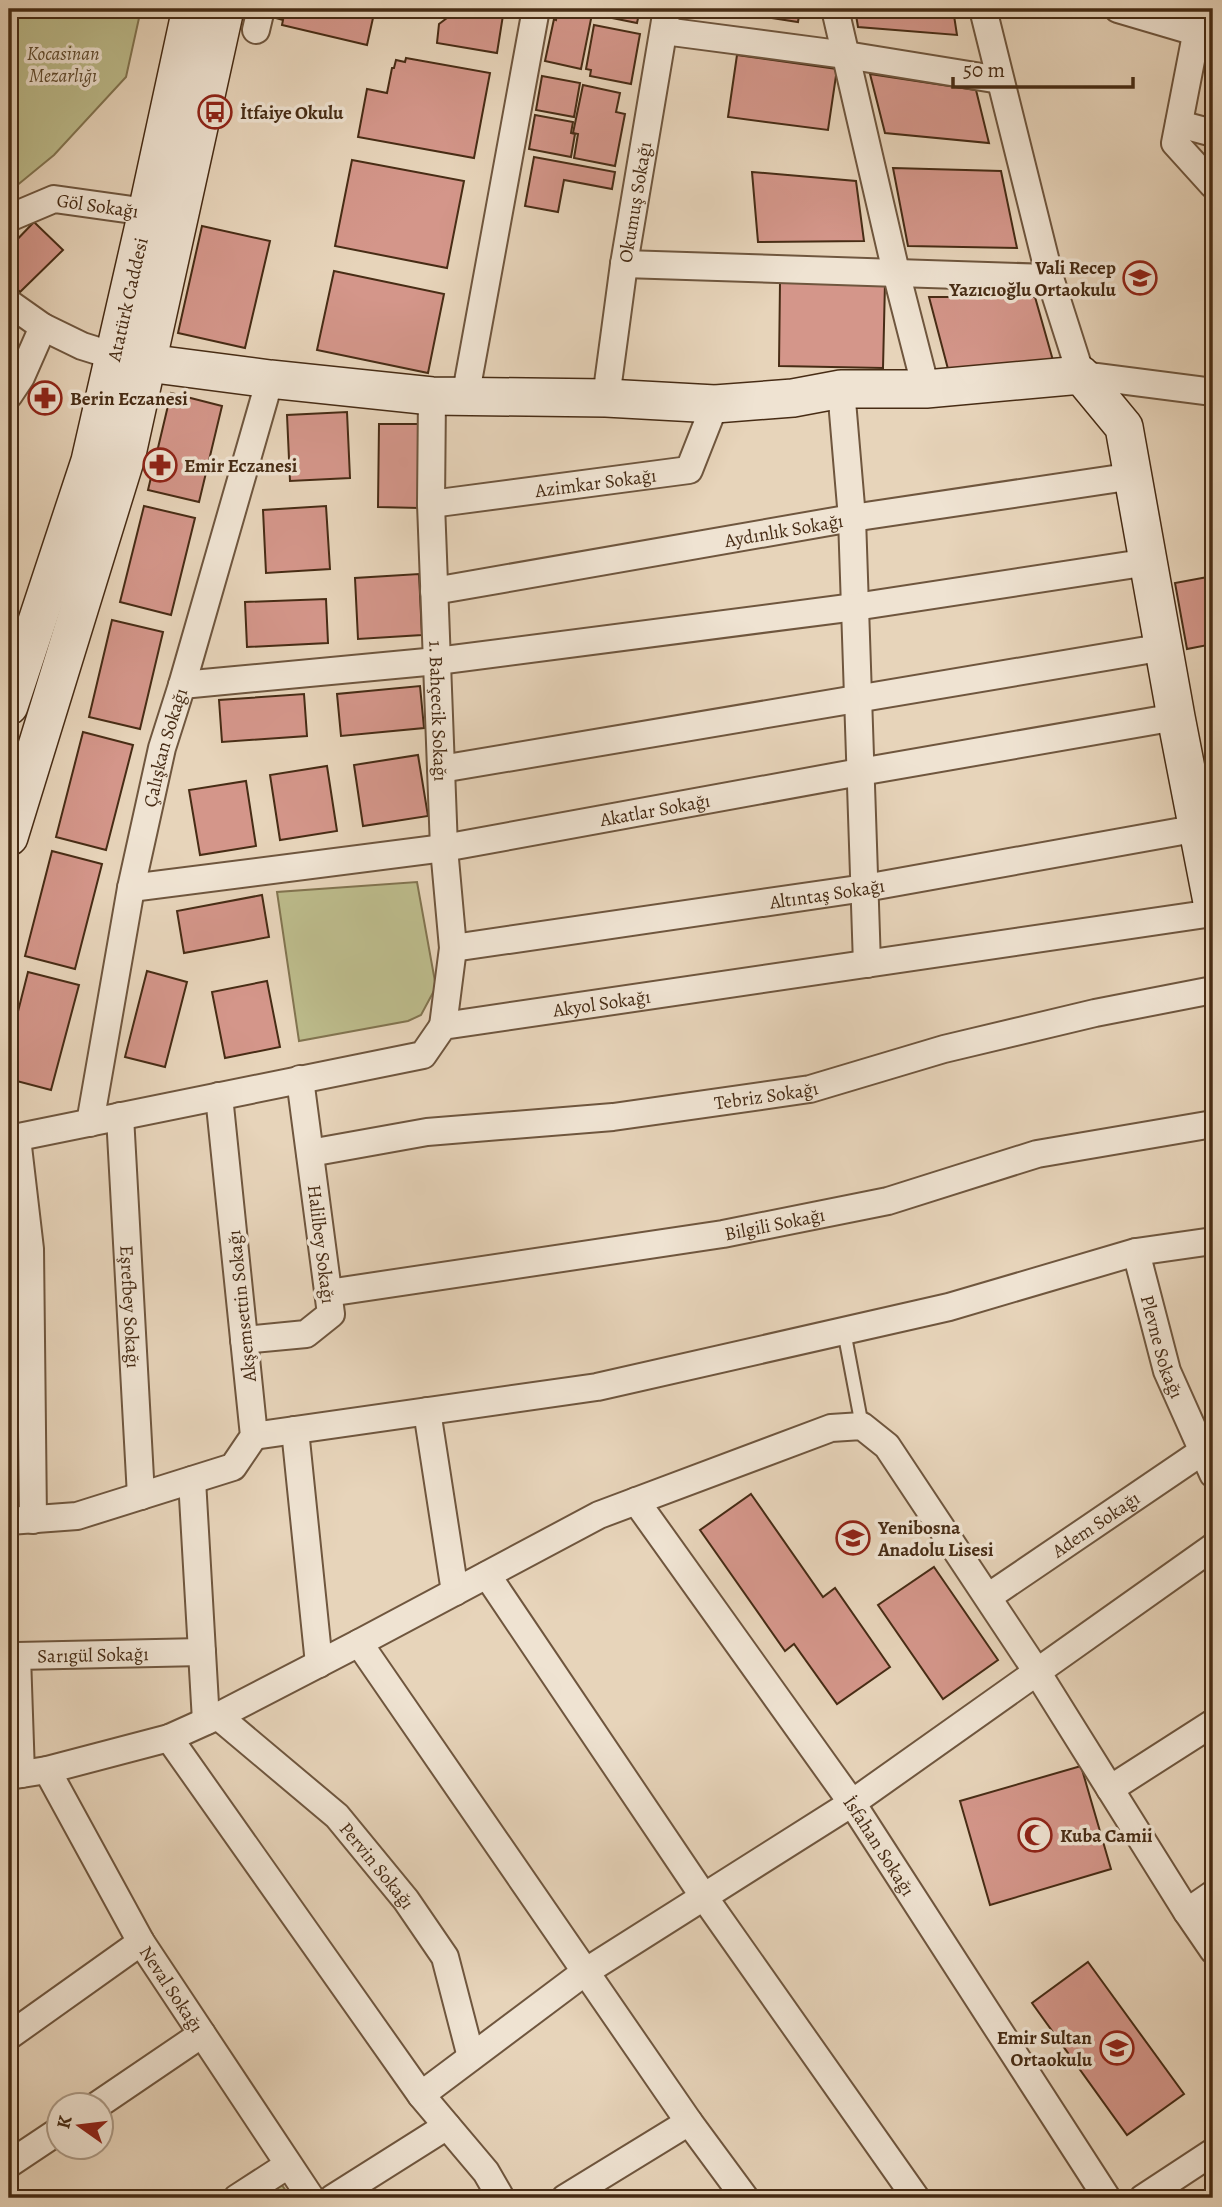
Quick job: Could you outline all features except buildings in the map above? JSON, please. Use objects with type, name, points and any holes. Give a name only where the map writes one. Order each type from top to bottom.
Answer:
[{"type":"main road","name":"Atatürk Caddesi","points":[[9,706],[90,461],[131,359],[147,212],[191,9]]},
{"type":"main road","points":[[9,837],[127,454],[131,359],[225,9]]},
{"type":"main road","points":[[131,359],[270,379],[449,397],[606,398],[715,404],[793,398],[841,389],[926,388],[1081,375],[1124,427],[1213,907]]},
{"type":"street","name":"1. Bahçecik Sokağı","points":[[443,1026],[453,948],[444,848],[431,504],[449,397],[536,9]]},
{"type":"street","points":[[835,9],[926,388]]},
{"type":"street","points":[[983,9],[1050,278],[1081,375],[1213,392]]},
{"type":"street","points":[[1118,9],[1198,20],[1175,143],[1213,185]]},
{"type":"street","points":[[665,20],[846,55],[1000,80]]},
{"type":"street","name":"Okumuş Sokağı","points":[[606,398],[624,264],[665,20]]},
{"type":"street","points":[[1179,124],[1213,133]]},
{"type":"street","name":"Göl Sokağı","points":[[9,218],[54,199],[147,212]]},
{"type":"street","points":[[624,264],[1050,278]]},
{"type":"street","points":[[9,303],[43,327],[82,346],[131,359]]},
{"type":"street","points":[[9,395],[43,327]]},
{"type":"street","name":"Çalışkan Sokağı","points":[[90,1123],[131,888],[162,748],[270,379]]},
{"type":"street","points":[[841,389],[852,518],[867,964]]},
{"type":"street","name":"Azimkar Sokağı","points":[[431,504],[689,470],[715,404]]},
{"type":"street","name":"Aydınlık Sokağı","points":[[434,591],[852,518],[1134,476]]},
{"type":"street","points":[[182,685],[437,661],[855,607],[1149,562]]},
{"type":"street","points":[[441,769],[1165,648]]},
{"type":"street","name":"Akatlar Sokağı","points":[[131,888],[444,848],[1176,717]]},
{"type":"street","name":"Altıntaş Sokağı","points":[[453,948],[865,888],[1199,828]]},
{"type":"street","name":"Akyol Sokağı","points":[[443,1026],[1213,913]]},
{"type":"street","name":"Tebriz Sokağı","points":[[310,1153],[427,1132],[613,1117],[810,1089],[944,1049],[1095,1013],[1213,990]]},
{"type":"street","points":[[443,1026],[423,1055],[13,1139],[30,1249],[21,1520],[77,1516],[233,1467],[254,1436],[597,1387],[949,1307],[1136,1252],[1213,1241]]},
{"type":"street","name":"Halilbey Sokağı","points":[[244,1340],[306,1334],[331,1314],[300,1079]]},
{"type":"street","name":"Akşemsettin Sokağı","points":[[219,1096],[254,1436]]},
{"type":"street","name":"Eşrefbey Sokağı","points":[[120,1116],[141,1496]]},
{"type":"street","name":"Bilgili Sokağı","points":[[328,1293],[723,1234],[888,1201],[1037,1154],[1213,1124]]},
{"type":"street","name":"Plevne Sokağı","points":[[1136,1252],[1167,1371],[1208,1462]]},
{"type":"street","points":[[427,1411],[455,1592]]},
{"type":"street","points":[[26,1773],[169,1738],[319,1664],[599,1515],[831,1428],[862,1426],[887,1446],[1037,1672],[1213,1950]]},
{"type":"street","points":[[295,1430],[319,1664]]},
{"type":"street","name":"Adem Sokağı","points":[[988,1597],[1208,1462]]},
{"type":"street","points":[[192,1480],[202,1651],[212,1718]]},
{"type":"street","name":"İsfahan Sokağı","points":[[636,1501],[852,1803],[1107,2198]]},
{"type":"street","points":[[421,2095],[585,1972],[852,1803],[1213,1547]]},
{"type":"street","points":[[487,1575],[704,1897],[916,2198]]},
{"type":"street","points":[[359,1643],[689,2122],[745,2198]]},
{"type":"street","name":"Sarıgül Sokağı","points":[[26,1773],[17,1656],[202,1651]]},
{"type":"street","name":"Pervin Sokağı","points":[[212,1718],[337,1816],[406,1900],[445,1957],[471,2057]]},
{"type":"street","points":[[1110,1789],[1213,1723]]},
{"type":"street","points":[[169,1738],[421,2095],[486,2172],[501,2198]]},
{"type":"street","name":"Neval Sokağı","points":[[26,1773],[311,2198]]},
{"type":"street","points":[[1187,1912],[1213,1894]]},
{"type":"street","points":[[9,2036],[141,1942]]},
{"type":"street","points":[[115,2092],[202,2034]]},
{"type":"street","points":[[565,2198],[689,2122]]},
{"type":"street","points":[[333,2198],[447,2126]]},
{"type":"street","points":[[9,2164],[46,2139]]},
{"type":"street","points":[[1143,2198],[1213,2152]]},
{"type":"street","points":[[237,2198],[288,2165]]},
{"type":"lane","points":[[844,1331],[862,1426]]},
{"type":"green space","name":"Kocasinan Mezarlığı","points":[[9,9],[141,9],[126,77],[54,155],[9,192]]},
{"type":"green space","points":[[417,882],[436,987],[421,1015],[408,1021],[299,1041],[277,892]]},
{"type":"green space","points":[[279,2181],[291,2198],[253,2198]]},
{"type":"place","name":"İtfaiye Okulu","points":[[215,112]]},
{"type":"place","name":"Vali Recep Yazıcıoğlu Ortaokulu","points":[[1140,278]]},
{"type":"place","name":"Berin Eczanesi","points":[[45,398]]},
{"type":"place","name":"Emir Eczanesi","points":[[160,465]]},
{"type":"place","name":"Yenibosna Anadolu Lisesi","points":[[853,1538]]},
{"type":"place","name":"Kuba Camii","points":[[1035,1835]]},
{"type":"place","name":"Emir Sultan Ortaokulu","points":[[1117,2048]]}]
